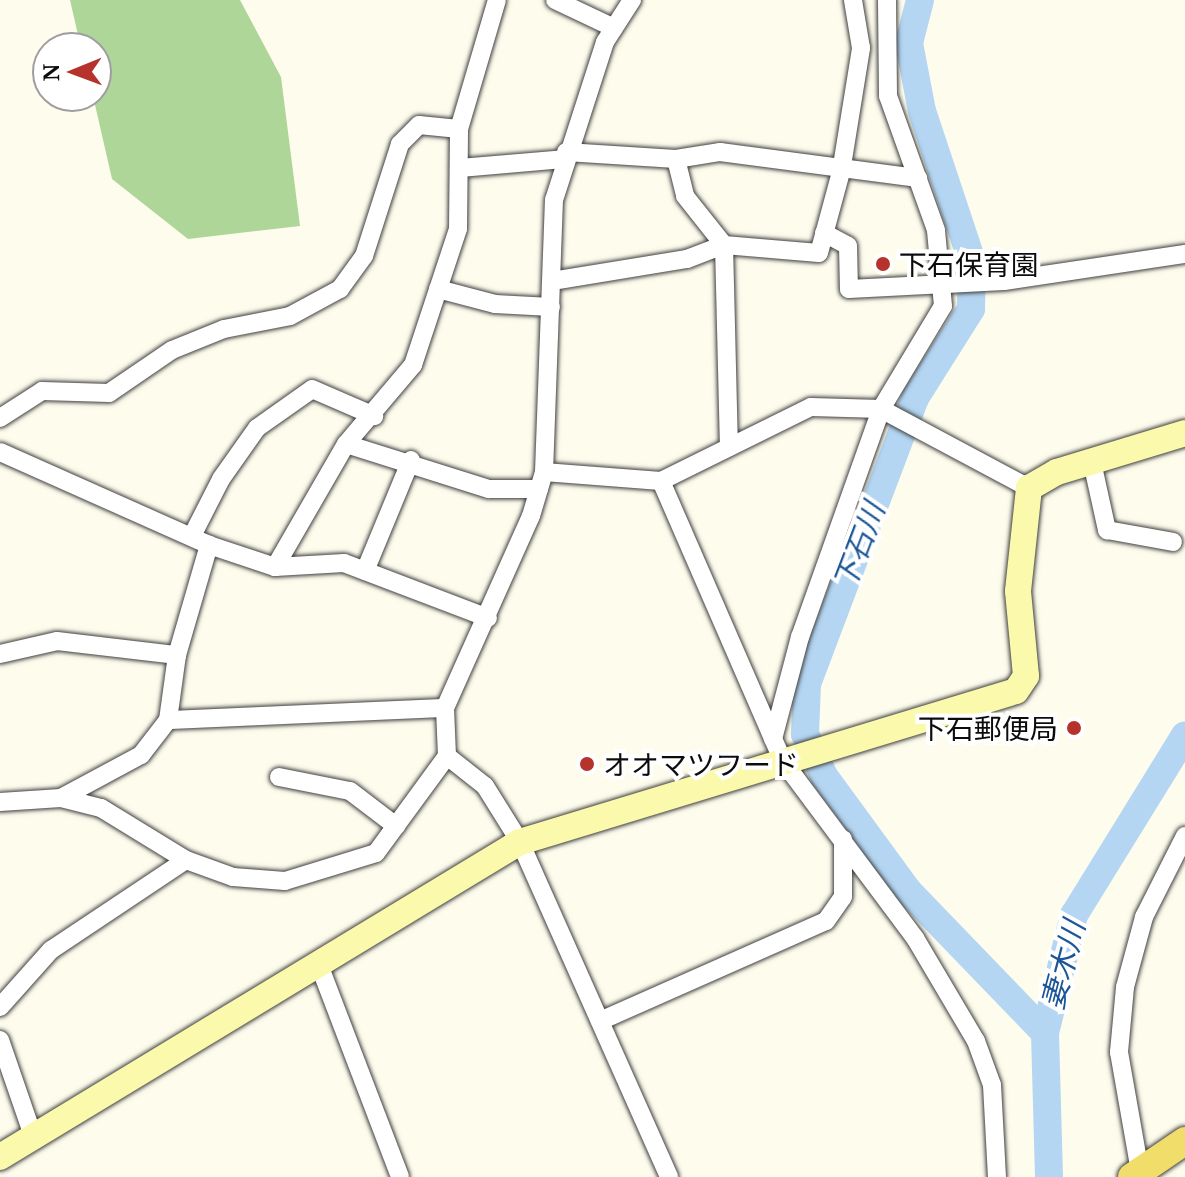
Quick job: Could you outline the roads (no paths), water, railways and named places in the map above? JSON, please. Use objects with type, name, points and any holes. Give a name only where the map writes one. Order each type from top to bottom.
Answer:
[{"type":"main road","points":[[1138,1175],[1185,1141]]},
{"type":"street","points":[[275,567],[346,444],[374,416],[413,365],[458,229],[459,129],[497,0]]},
{"type":"street","points":[[555,0],[614,28]]},
{"type":"street","points":[[0,802],[61,798],[101,808],[186,860],[233,877],[285,881],[376,853],[447,756],[445,708],[488,618],[542,481],[554,200],[565,156],[614,28],[632,0]]},
{"type":"street","points":[[552,281],[687,259],[724,245],[819,253],[841,172],[861,48],[853,0]]},
{"type":"street","points":[[778,750],[800,637],[881,409],[943,306],[945,286],[936,230],[888,96],[887,0]]},
{"type":"street","points":[[0,418],[42,391],[109,393],[172,350],[224,329],[290,316],[340,289],[364,256],[400,144],[419,125],[459,129]]},
{"type":"street","points":[[460,168],[565,156],[676,159],[720,152],[841,172],[918,178]]},
{"type":"street","points":[[676,159],[685,196],[724,245],[729,447]]},
{"type":"street","points":[[824,233],[848,246],[849,289],[1004,281],[1185,254]]},
{"type":"street","points":[[438,289],[495,304],[551,307]]},
{"type":"street","points":[[192,536],[221,479],[257,428],[312,389],[374,416]]},
{"type":"street","points":[[346,444],[411,460],[489,489],[542,481],[661,481],[811,407],[881,409],[1029,488]]},
{"type":"street","points":[[1029,488],[1092,462],[1185,433]]},
{"type":"street","points":[[0,452],[209,545],[275,567],[344,563],[488,618]]},
{"type":"street","points":[[365,571],[411,460]]},
{"type":"street","points":[[1092,462],[1107,530],[1173,542]]},
{"type":"street","points":[[661,481],[778,750],[951,992],[976,1041],[992,1085],[997,1177]]},
{"type":"street","points":[[0,1157],[520,842],[778,750],[837,745],[1016,691],[1026,676],[1018,591],[1029,488]]},
{"type":"street","points":[[61,798],[141,755],[168,720],[177,655],[209,545]]},
{"type":"street","points":[[0,654],[57,641],[177,655]]},
{"type":"street","points":[[168,720],[445,708]]},
{"type":"street","points":[[447,756],[485,786],[520,842],[669,1177]]},
{"type":"street","points":[[279,777],[350,791],[396,826]]},
{"type":"street","points":[[1138,1175],[1119,1052],[1125,987],[1144,917],[1185,836]]},
{"type":"street","points":[[600,1021],[826,921],[843,897],[843,839]]},
{"type":"street","points":[[0,1007],[51,950],[186,860]]},
{"type":"street","points":[[318,962],[400,1177]]},
{"type":"street","points":[[0,1040],[33,1136]]},
{"type":"waterway","name":"下石川","points":[[920,0],[909,43],[922,111],[972,261],[971,309],[915,398],[807,684],[805,734],[824,776],[909,892],[1045,1033]]},
{"type":"waterway","name":"妻木川","points":[[1049,1177],[1045,1033],[1074,915],[1185,735]]},
{"type":"place","name":"下石保育園","points":[[883,264]]},
{"type":"place","name":"下石郵便局","points":[[1074,728]]},
{"type":"place","name":"オオマツフード","points":[[587,764]]}]
